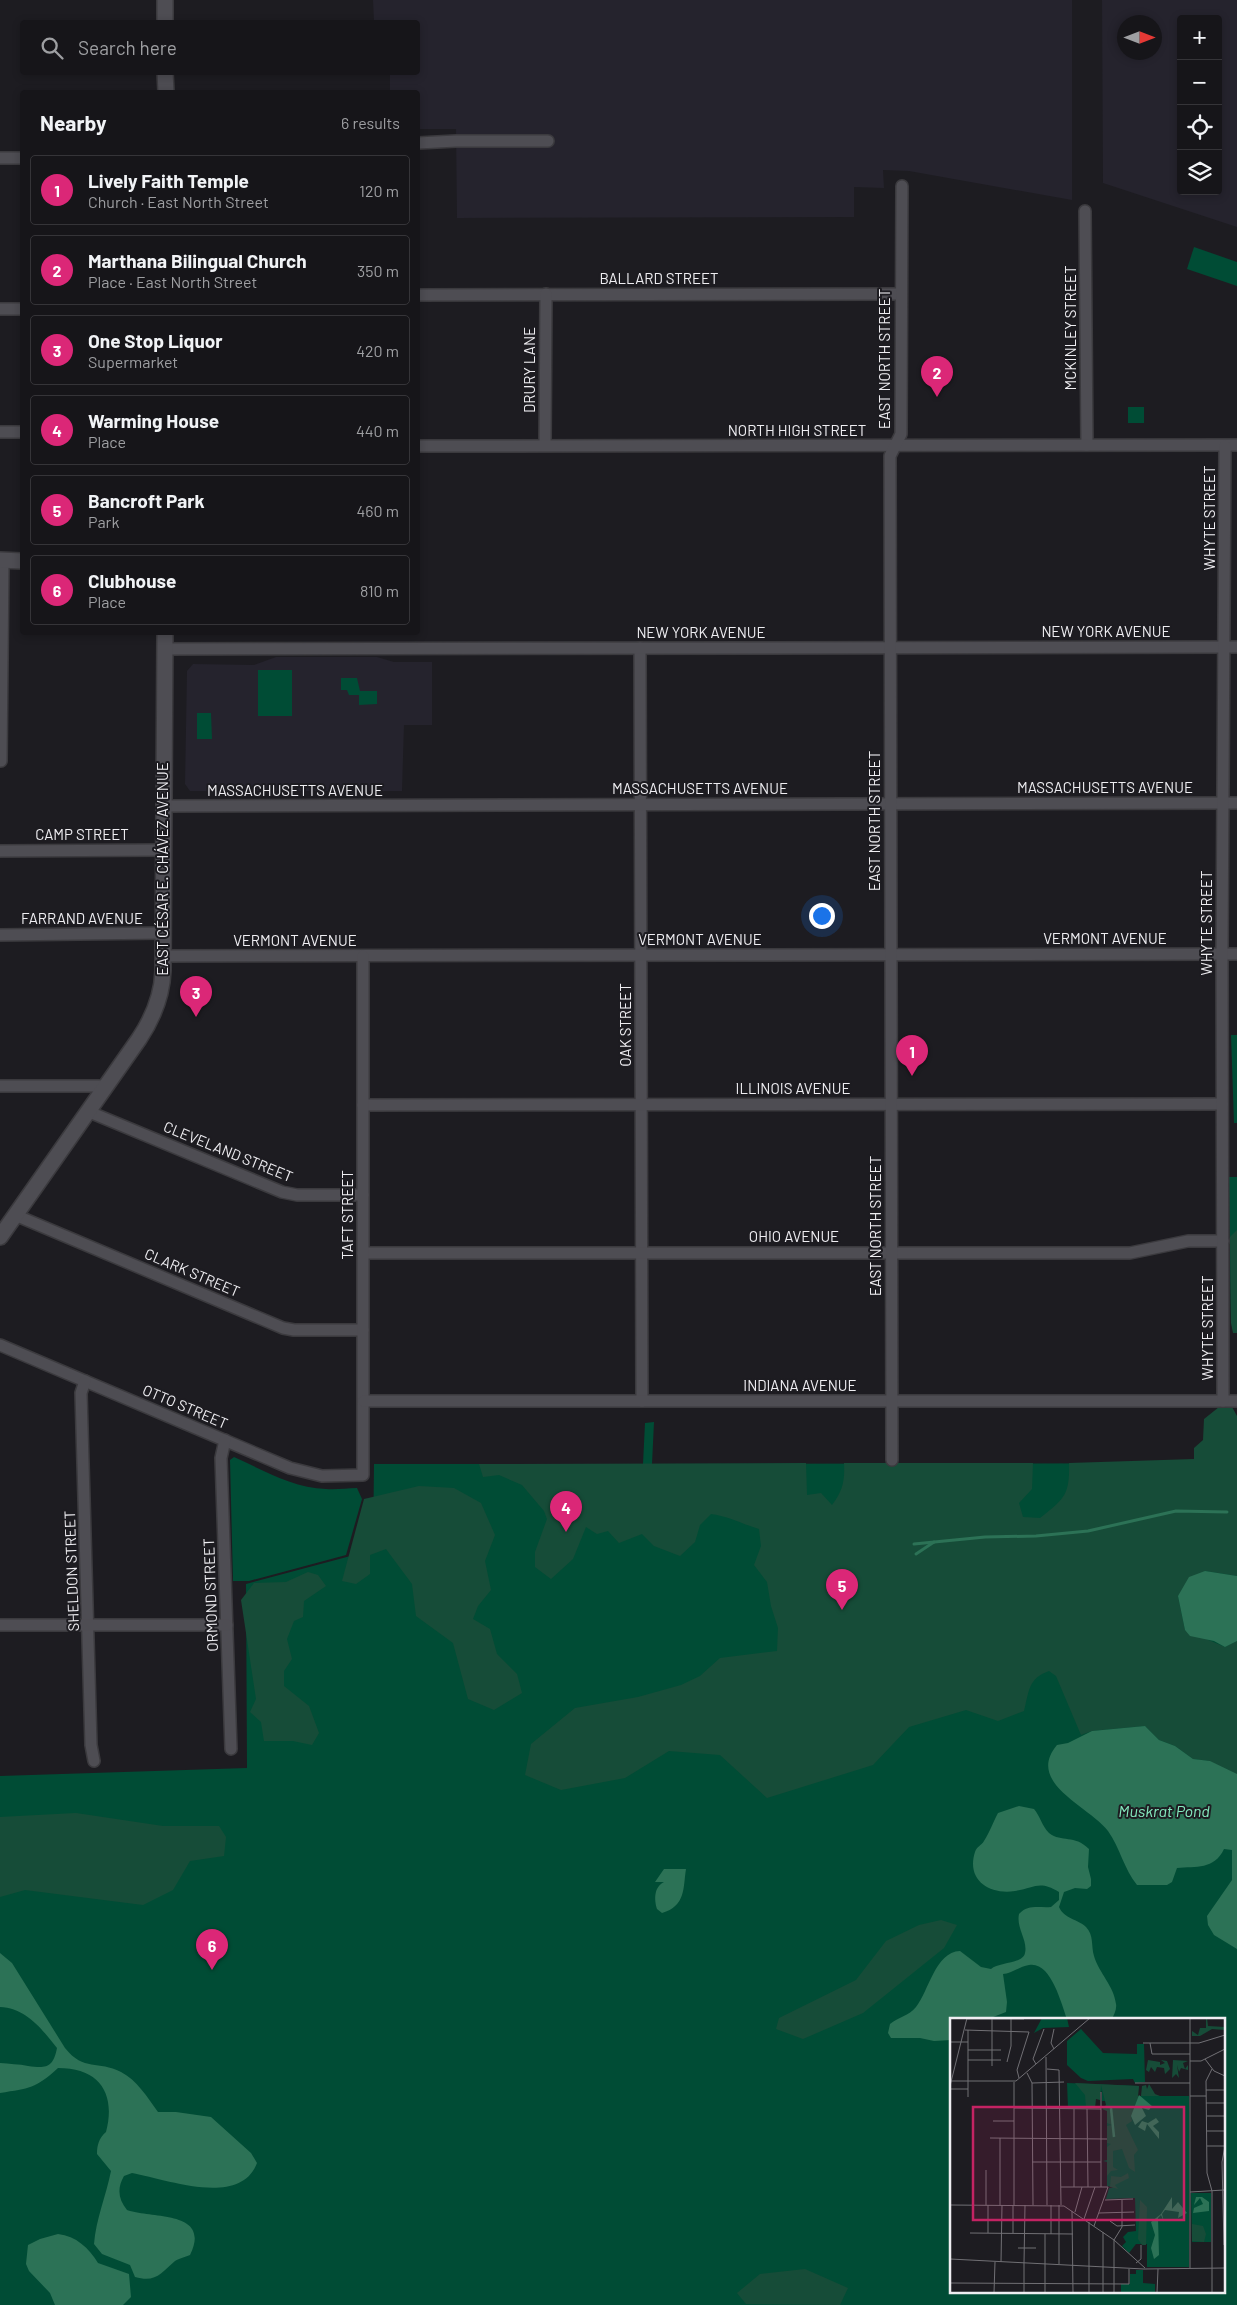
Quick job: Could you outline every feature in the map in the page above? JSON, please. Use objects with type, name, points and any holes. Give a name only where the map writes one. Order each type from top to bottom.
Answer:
[{"type":"street","points":[[165,20],[166,0]]},
{"type":"street","points":[[165,75],[166,90]]},
{"type":"street","points":[[420,144],[456,141],[548,141]]},
{"type":"street","points":[[0,158],[20,158]]},
{"type":"street","name":"EAST NORTH STREET","points":[[892,1460],[890,456],[901,434],[902,186]]},
{"type":"street","name":"MCKINLEY STREET","points":[[1085,211],[1087,445]]},
{"type":"street","name":"DRURY LANE","points":[[545,446],[546,294]]},
{"type":"street","name":"BALLARD STREET","points":[[420,295],[901,294]]},
{"type":"street","points":[[0,309],[20,309]]},
{"type":"street","points":[[0,432],[20,432]]},
{"type":"street","name":"NORTH HIGH STREET","points":[[420,446],[1237,445]]},
{"type":"street","name":"WHYTE STREET","points":[[1223,1401],[1222,954],[1225,446]]},
{"type":"street","points":[[1,761],[1,560],[20,560]]},
{"type":"street","name":"EAST CÉSAR E. CHÁVEZ AVENUE","points":[[0,1237],[151,1021],[163,985],[165,635]]},
{"type":"street","name":"NEW YORK AVENUE","points":[[165,649],[1237,647]]},
{"type":"street","name":"OAK STREET","points":[[640,648],[642,1401]]},
{"type":"street","name":"MASSACHUSETTS AVENUE","points":[[164,806],[1237,803]]},
{"type":"street","name":"CAMP STREET","points":[[0,851],[163,850]]},
{"type":"street","name":"FARRAND AVENUE","points":[[0,934],[164,933]]},
{"type":"street","name":"VERMONT AVENUE","points":[[164,956],[1237,954]]},
{"type":"street","name":"TAFT STREET","points":[[363,956],[363,1475]]},
{"type":"street","points":[[0,1086],[106,1086]]},
{"type":"street","name":"ILLINOIS AVENUE","points":[[363,1105],[1222,1104]]},
{"type":"street","name":"CLEVELAND STREET","points":[[87,1111],[282,1192],[297,1195],[363,1195]]},
{"type":"street","name":"CLARK STREET","points":[[15,1215],[283,1328],[294,1330],[363,1330]]},
{"type":"street","name":"OHIO AVENUE","points":[[363,1253],[1130,1253],[1188,1241],[1223,1241]]},
{"type":"street","name":"OTTO STREET","points":[[0,1345],[306,1473],[339,1476],[363,1475]]},
{"type":"street","name":"SHELDON STREET","points":[[85,1381],[81,1393],[94,1761]]},
{"type":"street","name":"INDIANA AVENUE","points":[[364,1401],[1237,1401]]},
{"type":"street","name":"ORMOND STREET","points":[[226,1440],[222,1458],[230,1749]]},
{"type":"street","points":[[0,1625],[227,1625]]},
{"type":"shaded area","points":[[373,0],[1072,0],[1072,200],[909,171],[883,170],[884,188],[854,187],[854,217],[457,218],[456,129],[420,129],[420,90],[390,90],[390,75],[420,75],[420,20],[374,20]]},
{"type":"shaded area","points":[[1102,0],[1237,0],[1237,227],[1103,183]]},
{"type":"shaded area","points":[[1194,247],[1237,262],[1237,286],[1187,269]]},
{"type":"shaded area","points":[[1128,407],[1144,407],[1144,423],[1128,423]]},
{"type":"shaded area","points":[[276,657],[377,657],[394,662],[432,662],[432,725],[404,725],[402,791],[190,791],[185,784],[187,671],[193,664],[254,665]]},
{"type":"shaded area","points":[[258,670],[292,670],[292,716],[258,716]]},
{"type":"shaded area","points":[[341,678],[357,678],[360,691],[377,691],[377,704],[359,705],[359,695],[349,695],[347,690],[341,690]]},
{"type":"shaded area","points":[[197,713],[211,713],[212,739],[197,739]]},
{"type":"shaded area","points":[[1231,1035],[1237,1035],[1237,1123],[1234,1123]]},
{"type":"shaded area","points":[[1229,1177],[1237,1177],[1237,1323],[1231,1323]]},
{"type":"shaded area","points":[[1237,1230],[1237,1333],[1233,1333],[1231,1323],[1230,1237]]},
{"type":"shaded area","points":[[1219,1407],[1232,1407],[1237,1416],[1237,1576],[1205,1571],[1178,1596],[1185,1630],[1225,1647],[1237,1641],[1237,1793],[1210,1761],[1193,1759],[1175,1746],[1159,1740],[1145,1726],[1092,1731],[1081,1735],[1056,1676],[1049,1671],[1042,1674],[1030,1686],[1024,1711],[998,1721],[966,1710],[909,1727],[873,1765],[767,1798],[720,1755],[669,1751],[625,1778],[561,1790],[525,1775],[531,1744],[575,1708],[638,1697],[681,1685],[700,1676],[720,1658],[777,1651],[778,1628],[771,1606],[767,1582],[754,1565],[761,1546],[759,1529],[729,1518],[711,1514],[700,1525],[695,1542],[680,1556],[654,1546],[642,1534],[619,1543],[608,1531],[597,1534],[586,1527],[573,1559],[551,1579],[535,1567],[535,1552],[547,1519],[544,1511],[522,1485],[499,1475],[483,1477],[479,1464],[806,1463],[807,1495],[821,1493],[832,1505],[839,1495],[842,1485],[844,1463],[1033,1463],[1032,1489],[1019,1503],[1023,1517],[1040,1518],[1055,1506],[1064,1495],[1067,1489],[1069,1463],[1194,1459],[1194,1448],[1203,1440],[1204,1419]]},
{"type":"shaded area","points":[[654,1422],[652,1464],[1237,1463],[1237,2305],[0,2305],[0,1776],[247,1768],[246,1584],[373,1550],[374,1464],[643,1464],[645,1423]]},
{"type":"shaded area","points":[[234,1457],[290,1482],[314,1488],[357,1488],[362,1499],[346,1555],[249,1581],[233,1581],[230,1460]]},
{"type":"shaded area","points":[[419,1486],[454,1488],[481,1503],[495,1535],[485,1561],[491,1590],[478,1606],[473,1619],[490,1629],[497,1654],[517,1674],[522,1693],[494,1710],[468,1699],[453,1643],[416,1616],[412,1584],[386,1549],[370,1555],[370,1574],[356,1584],[342,1581],[364,1499]]},
{"type":"shaded area","points":[[308,1572],[318,1575],[326,1586],[304,1601],[303,1617],[294,1621],[287,1639],[292,1659],[284,1671],[284,1686],[309,1706],[319,1733],[312,1745],[293,1741],[264,1741],[261,1722],[250,1712],[256,1699],[241,1600],[254,1583],[286,1582]]},
{"type":"shaded area","points":[[76,1813],[163,1826],[219,1826],[226,1837],[224,1856],[190,1861],[173,1890],[143,1905],[25,1890],[0,1897],[0,1817]]},
{"type":"shaded area","points":[[941,1920],[957,1925],[944,1948],[863,2013],[803,2039],[776,2029],[779,2018],[856,1980],[886,1941],[919,1925]]},
{"type":"shaded area","points":[[805,2269],[848,2288],[840,2305],[746,2304],[737,2293],[760,2274]]},
{"type":"water","points":[[1205,1571],[1237,1576],[1237,1641],[1225,1647],[1214,1641],[1190,1636],[1185,1630],[1178,1596],[1189,1577]]},
{"type":"water","name":"Muskrat Pond","points":[[1145,1726],[1159,1740],[1175,1746],[1193,1759],[1210,1761],[1237,1774],[1237,1949],[1214,1935],[1208,1925],[1207,1916],[1232,1880],[1232,1850],[1224,1849],[1215,1861],[1204,1866],[1177,1868],[1172,1882],[1167,1885],[1137,1885],[1108,1831],[1063,1793],[1054,1782],[1049,1771],[1049,1759],[1057,1745],[1068,1743],[1092,1731]]},
{"type":"water","points":[[1019,1806],[1034,1809],[1049,1833],[1059,1838],[1084,1844],[1089,1849],[1088,1867],[1091,1886],[1087,1889],[1075,1888],[1064,1892],[1059,1907],[1064,1914],[1083,1924],[1089,1930],[1096,1962],[1115,1997],[1116,2008],[1112,2018],[1067,2018],[1054,1984],[1049,1976],[1037,1966],[1029,1965],[1003,1974],[1007,2002],[1006,2012],[991,2018],[950,2018],[950,2040],[891,2038],[888,2033],[890,2024],[916,2007],[944,1958],[951,1953],[960,1951],[981,1967],[991,1969],[1020,1959],[1025,1953],[1025,1943],[1019,1924],[1019,1914],[1026,1909],[1034,1907],[1051,1907],[1059,1900],[1059,1892],[1046,1886],[1005,1892],[989,1888],[977,1878],[973,1862],[976,1850],[986,1838],[998,1813]]},
{"type":"water","points":[[664,1869],[686,1869],[682,1895],[679,1901],[670,1910],[662,1913],[657,1909],[655,1897],[658,1887],[664,1882],[655,1882]]},
{"type":"water","points":[[0,1953],[12,1963],[65,2048],[72,2055],[85,2063],[113,2069],[127,2075],[141,2089],[158,2112],[176,2112],[211,2117],[251,2153],[257,2163],[248,2177],[235,2184],[219,2188],[182,2184],[132,2173],[124,2176],[120,2185],[120,2193],[122,2202],[127,2210],[176,2219],[186,2223],[193,2230],[195,2241],[190,2255],[175,2261],[158,2276],[148,2279],[135,2277],[130,2265],[102,2254],[94,2244],[111,2171],[97,2154],[99,2142],[106,2132],[109,2118],[109,2106],[102,2086],[85,2073],[73,2069],[58,2068],[37,2084],[0,2093],[0,2063],[44,2067],[51,2063],[57,2048],[26,2015],[9,2008],[0,2007]]},
{"type":"water","points":[[58,2234],[76,2240],[90,2252],[98,2263],[129,2274],[131,2297],[123,2305],[55,2305],[50,2293],[29,2271],[26,2264],[28,2245],[40,2239]]},
{"type":"waterway","points":[[914,1544],[985,1537],[1036,1536],[1088,1531],[1176,1511],[1227,1512]]},
{"type":"waterway","points":[[916,1554],[934,1542]]},
{"type":"place","name":"Marthana Bilingual Church","points":[[937,397]]},
{"type":"place","name":"One Stop Liquor","points":[[196,1017]]},
{"type":"place","name":"Lively Faith Temple","points":[[912,1076]]},
{"type":"place","name":"Warming House","points":[[566,1532]]},
{"type":"place","name":"Bancroft Park","points":[[842,1610]]},
{"type":"place","name":"Clubhouse","points":[[212,1970]]}]
